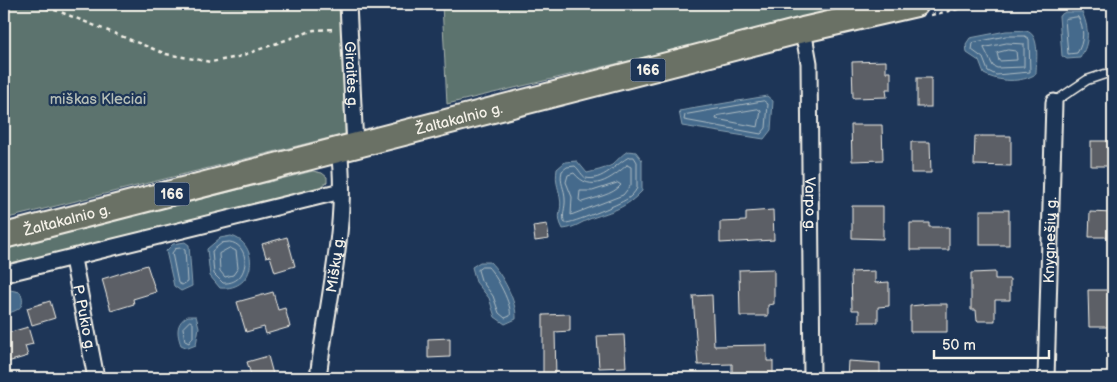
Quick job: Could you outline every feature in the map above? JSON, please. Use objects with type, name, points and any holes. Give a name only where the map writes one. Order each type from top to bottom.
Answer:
[{"type":"main road","name":"Žaltakalnio g.","points":[[4,236],[803,30],[916,4]]},
{"type":"street","name":"Giraitės g.","points":[[347,148],[348,4]]},
{"type":"street","name":"Varpo g.","points":[[803,30],[809,63],[812,378]]},
{"type":"street","name":"Knygnešių g.","points":[[1046,378],[1054,102]]},
{"type":"street","name":"Miškų g.","points":[[318,378],[335,258],[347,148]]},
{"type":"street","points":[[4,274],[73,259],[341,191]]},
{"type":"street","name":"P. Pukio g.","points":[[73,259],[96,378]]},
{"type":"lane","points":[[1054,102],[1086,80],[1105,74]]},
{"type":"path","points":[[31,4],[58,11],[166,54],[211,62],[238,57],[314,30],[349,29]]},
{"type":"green space","name":"miškas Kleciai","points":[[4,4],[341,4],[345,134],[4,219]]},
{"type":"green space","points":[[442,4],[868,4],[447,104]]},
{"type":"green space","points":[[313,171],[322,173],[327,177],[327,182],[321,187],[4,266],[4,248]]},
{"type":"water","points":[[1065,12],[1082,12],[1084,18],[1087,41],[1080,58],[1067,59],[1062,56],[1059,16]]},
{"type":"water","points":[[1006,31],[1026,31],[1034,37],[1037,49],[1036,74],[1017,80],[996,79],[984,74],[979,61],[967,53],[966,44],[970,38]]},
{"type":"water","points":[[767,96],[773,101],[771,130],[764,139],[682,126],[679,111]]},
{"type":"water","points":[[628,151],[636,152],[642,160],[642,191],[619,208],[563,229],[559,216],[561,202],[557,169],[565,162],[577,161],[587,173],[597,171],[612,165]]},
{"type":"water","points":[[231,236],[240,240],[246,248],[250,256],[250,266],[248,275],[242,282],[233,287],[220,288],[210,276],[207,249],[220,238]]},
{"type":"water","points":[[185,242],[189,245],[192,286],[181,291],[174,286],[166,251],[173,244]]},
{"type":"water","points":[[480,262],[490,262],[499,273],[508,288],[514,304],[516,319],[505,324],[495,317],[489,298],[476,282],[472,267]]},
{"type":"water","points":[[10,290],[20,292],[22,305],[17,310],[4,314],[4,292]]},
{"type":"water","points":[[188,316],[196,316],[199,327],[196,345],[188,348],[181,345],[178,329],[181,322]]},
{"type":"building","points":[[886,61],[886,72],[891,72],[891,89],[886,89],[887,97],[853,98],[852,62]]},
{"type":"building","points":[[917,78],[931,78],[931,107],[917,107]]},
{"type":"building","points":[[851,125],[882,125],[883,160],[852,161]]},
{"type":"building","points":[[975,136],[1011,136],[1011,166],[974,165]]},
{"type":"building","points":[[1091,141],[1113,141],[1113,166],[1091,166]]},
{"type":"building","points":[[911,142],[930,142],[931,173],[911,173]]},
{"type":"building","points":[[852,206],[883,206],[883,239],[852,238]]},
{"type":"building","points":[[773,210],[774,240],[720,243],[720,222],[746,221],[746,212]]},
{"type":"building","points":[[980,210],[1009,210],[1009,245],[980,245]]},
{"type":"building","points":[[1090,212],[1113,213],[1113,237],[1089,237]]},
{"type":"building","points":[[910,223],[929,223],[929,227],[949,227],[949,250],[910,250]]},
{"type":"building","points":[[547,224],[549,239],[535,241],[533,226]]},
{"type":"building","points":[[287,237],[295,266],[275,272],[270,256],[266,257],[262,244]]},
{"type":"building","points":[[147,265],[156,292],[133,299],[134,304],[111,311],[102,279]]},
{"type":"building","points":[[774,269],[774,304],[768,305],[768,316],[740,316],[739,270]]},
{"type":"building","points":[[875,271],[875,283],[889,282],[889,306],[878,307],[878,322],[859,322],[859,310],[852,310],[851,272]]},
{"type":"building","points":[[995,272],[995,279],[1010,279],[1010,300],[995,300],[995,321],[977,321],[976,310],[971,310],[971,273]]},
{"type":"building","points":[[1088,290],[1113,290],[1113,327],[1089,327]]},
{"type":"building","points":[[273,292],[278,310],[285,308],[290,327],[266,334],[264,327],[246,332],[237,302]]},
{"type":"building","points":[[712,295],[714,346],[767,345],[767,361],[773,361],[773,374],[732,375],[732,364],[698,365],[693,296]]},
{"type":"building","points":[[50,301],[55,318],[32,325],[27,308]]},
{"type":"building","points":[[947,304],[947,332],[910,332],[910,306]]},
{"type":"building","points":[[570,314],[570,331],[555,332],[556,378],[543,378],[543,315]]},
{"type":"building","points":[[28,327],[33,344],[25,346],[28,356],[4,363],[4,334]]},
{"type":"building","points":[[624,335],[626,367],[599,368],[597,336]]},
{"type":"building","points":[[450,338],[450,357],[428,358],[428,339]]},
{"type":"building","points":[[268,356],[274,378],[252,378],[247,362]]},
{"type":"building","points":[[848,361],[880,363],[880,378],[847,378]]}]
